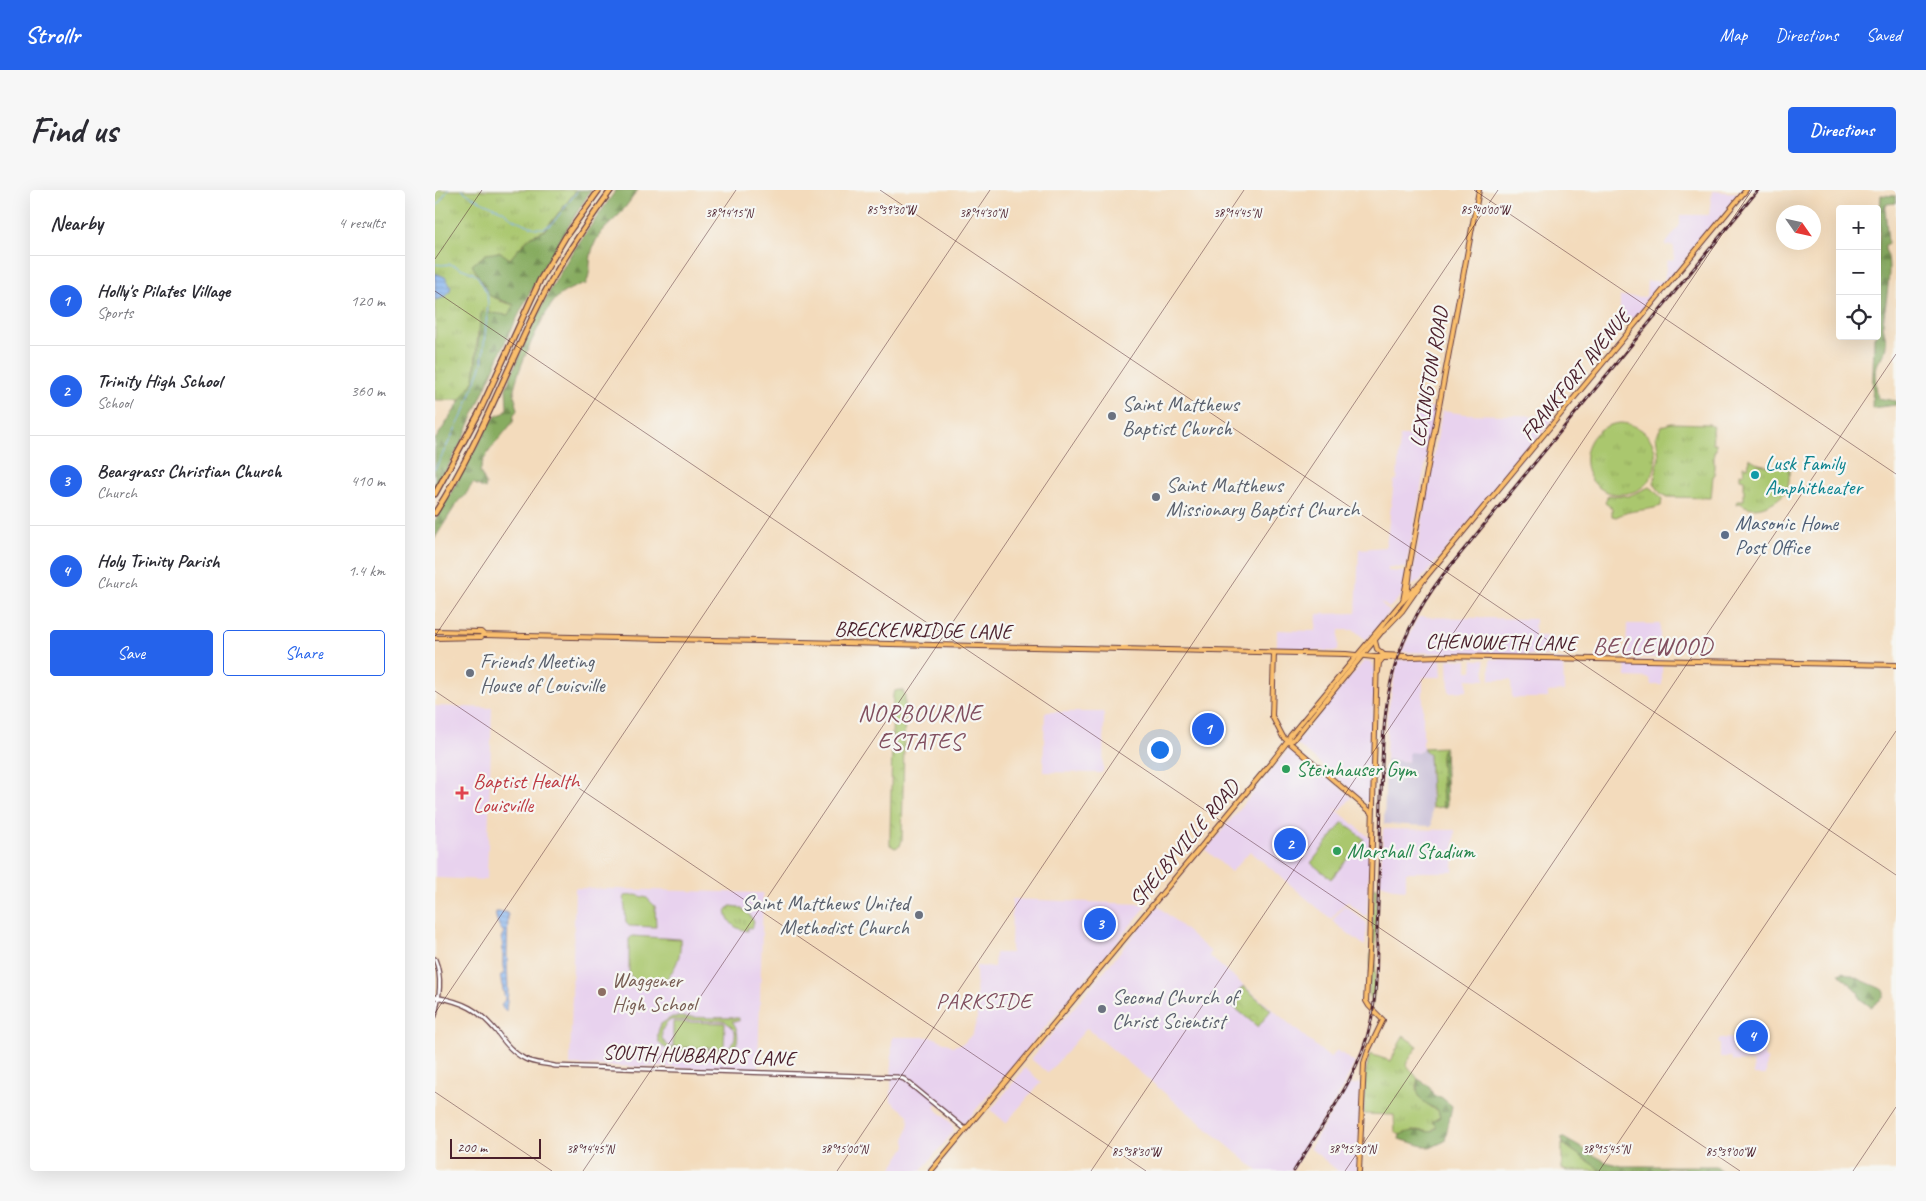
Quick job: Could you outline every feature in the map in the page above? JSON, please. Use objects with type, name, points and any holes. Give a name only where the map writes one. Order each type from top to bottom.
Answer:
[{"type":"highway","points":[[435,494],[479,413],[539,280],[566,236],[598,190]]},
{"type":"highway","points":[[435,513],[468,457],[488,417],[522,338],[551,280],[575,241],[611,190]]},
{"type":"main road","name":"LEXINGTON ROAD","points":[[1403,601],[1479,190]]},
{"type":"main road","points":[[1741,190],[1746,190]]},
{"type":"main road","name":"FRANKFORT AVENUE","points":[[1381,630],[1402,611],[1425,578],[1746,190]]},
{"type":"main road","name":"LEXINGTON ROAD","points":[[1381,630],[1404,604],[1407,597],[1410,570]]},
{"type":"main road","name":"FRANKFORT AVENUE","points":[[1381,630],[1403,601],[1425,578]]},
{"type":"main road","points":[[1409,583],[1413,586],[1417,585]]},
{"type":"main road","name":"SHELBYVILLE ROAD","points":[[1360,656],[1375,640],[1381,630]]},
{"type":"main road","name":"SHELBYVILLE ROAD","points":[[931,1171],[1288,742],[1293,740],[1381,630]]},
{"type":"main road","name":"BRECKENRIDGE LANE","points":[[435,631],[481,632],[483,635]]},
{"type":"main road","name":"BRECKENRIDGE LANE","points":[[435,638],[481,637],[483,635],[1360,656]]},
{"type":"main road","points":[[1375,640],[1377,649],[1384,657],[1379,663],[1376,679]]},
{"type":"main road","points":[[1274,653],[1273,716],[1283,737],[1372,812]]},
{"type":"main road","name":"CHENOWETH LANE","points":[[1360,656],[1499,656],[1896,665]]},
{"type":"main road","points":[[1359,1171],[1364,1063],[1383,1020],[1366,1001],[1377,657]]},
{"type":"street","points":[[435,959],[439,974],[435,1016]]},
{"type":"street","name":"SOUTH HUBBARDS LANE","points":[[437,997],[460,1002],[473,1009],[488,1022],[515,1053],[535,1063],[570,1066],[897,1077],[904,1079],[965,1130]]},
{"type":"shaded area","points":[[1712,191],[1740,193],[1636,318],[1620,317],[1620,296],[1646,297],[1647,281],[1664,281],[1667,261],[1674,260],[1674,246],[1665,245],[1680,225],[1680,215],[1709,215]]},
{"type":"shaded area","points":[[1418,406],[1436,408],[1406,568],[1388,567],[1388,571],[1406,572],[1401,596],[1389,608],[1379,601],[1390,612],[1366,640],[1354,630],[1339,630],[1338,651],[1280,651],[1277,649],[1277,630],[1316,631],[1317,614],[1356,613],[1359,549],[1386,547],[1394,481],[1397,480],[1400,436],[1412,436]]},
{"type":"shaded area","points":[[1442,411],[1465,414],[1556,416],[1420,581],[1413,585],[1411,583]]},
{"type":"shaded area","points":[[1419,617],[1535,619],[1534,636],[1546,636],[1547,656],[1402,652]]},
{"type":"shaded area","points":[[1627,624],[1660,624],[1660,658],[1626,657]]},
{"type":"shaded area","points":[[1441,659],[1442,677],[1423,677],[1423,748],[1409,762],[1386,759],[1387,715],[1398,660]]},
{"type":"shaded area","points":[[1448,659],[1467,660],[1467,671],[1472,671],[1473,660],[1484,660],[1485,680],[1467,679],[1467,691],[1449,692]]},
{"type":"shaded area","points":[[1490,659],[1563,660],[1564,691],[1548,692],[1548,698],[1512,698],[1511,680],[1490,680]]},
{"type":"shaded area","points":[[1364,661],[1370,661],[1374,667],[1370,806],[1297,744],[1297,741]]},
{"type":"shaded area","points":[[1625,661],[1662,661],[1662,685],[1651,685],[1650,678],[1626,677]]},
{"type":"shaded area","name":"Baptist Health Louisville","points":[[435,706],[492,708],[487,880],[435,878]]},
{"type":"shaded area","points":[[1045,712],[1103,712],[1103,771],[1101,773],[1043,772]]},
{"type":"shaded area","points":[[1290,748],[1352,797],[1340,811],[1333,807],[1370,838],[1367,915],[1363,915],[1347,901],[1331,919],[1250,851],[1231,872],[1206,850]]},
{"type":"shaded area","points":[[1423,748],[1429,755],[1432,826],[1384,824],[1386,759],[1408,762],[1409,752],[1418,753]]},
{"type":"shaded area","points":[[1383,829],[1455,830],[1453,872],[1406,872],[1406,890],[1395,889],[1380,883]]},
{"type":"shaded area","points":[[575,888],[763,893],[758,1070],[570,1065]]},
{"type":"shaded area","points":[[1012,899],[1142,904],[1146,907],[964,1124],[938,1103],[934,1107],[952,1124],[954,1131],[921,1171],[890,1171],[906,1146],[905,1140],[909,1122],[908,1115],[891,1101],[892,1037],[933,1037],[953,1046],[964,1043],[973,1033],[977,1018],[976,966],[994,967],[995,953],[1011,953]]},
{"type":"shaded area","points":[[1345,905],[1367,923],[1365,946],[1332,921]]},
{"type":"shaded area","points":[[1158,906],[1211,952],[1209,956],[1330,1058],[1337,1050],[1355,1063],[1339,1095],[1291,1171],[1258,1171],[1087,1028],[1048,1073],[1031,1059]]},
{"type":"shaded area","points":[[1719,1039],[1733,1039],[1734,1053],[1759,1054],[1758,1048],[1765,1048],[1764,1058],[1767,1058],[1766,1075],[1754,1075],[1753,1062],[1732,1061],[1732,1057],[1720,1057]]},
{"type":"shaded area","points":[[1025,1068],[1041,1082],[1006,1123],[991,1110]]},
{"type":"shaded area","points":[[1361,1083],[1357,1171],[1338,1171],[1310,1148],[1348,1085]]},
{"type":"green space","points":[[435,190],[577,190],[544,231],[533,235],[519,248],[510,260],[500,301],[514,305],[509,315],[478,332],[474,380],[462,400],[435,400]]},
{"type":"green space","points":[[577,190],[591,190],[542,269],[507,338],[462,441],[435,490],[435,440],[474,380],[481,312],[508,315],[514,305],[490,296],[472,265],[486,254],[500,252],[510,259],[533,235],[544,231]]},
{"type":"green space","points":[[616,190],[638,190],[622,212],[596,240],[592,250],[586,284],[564,292],[558,297],[552,303],[539,327],[519,371],[514,391],[518,410],[514,414],[513,422],[483,461],[480,472],[486,484],[485,489],[473,483],[464,497],[459,500],[435,538],[435,521],[490,423],[496,416],[504,413],[507,408],[506,388],[549,292],[571,254]]},
{"type":"green space","points":[[1881,195],[1896,196],[1896,203],[1887,204],[1885,209],[1888,243],[1885,245],[1885,250],[1889,263],[1883,323],[1886,343],[1885,350],[1877,367],[1876,385],[1878,398],[1896,401],[1896,405],[1872,408],[1874,340],[1881,340]]},
{"type":"green space","points":[[1620,423],[1636,427],[1647,435],[1654,446],[1656,459],[1654,472],[1647,483],[1636,491],[1621,494],[1606,491],[1595,484],[1588,473],[1586,460],[1588,447],[1594,436],[1605,427]]},
{"type":"green space","points":[[1671,423],[1709,424],[1713,427],[1713,444],[1716,444],[1716,450],[1714,451],[1714,473],[1716,473],[1713,476],[1711,498],[1668,497],[1661,494],[1654,483],[1659,456],[1656,436],[1662,426]]},
{"type":"green space","points":[[1749,458],[1759,464],[1774,467],[1787,460],[1789,463],[1788,487],[1776,501],[1757,508],[1750,508],[1740,503],[1736,504],[1737,500],[1744,500],[1744,480],[1740,479],[1740,474],[1744,473],[1743,466],[1748,467]]},
{"type":"green space","points":[[1649,487],[1662,499],[1661,506],[1628,512],[1616,517],[1612,516],[1612,508],[1605,503],[1608,495],[1629,496]]},
{"type":"green space","points":[[899,690],[903,691],[905,696],[902,840],[900,846],[895,848],[890,845],[893,694]]},
{"type":"green space","points":[[1445,747],[1442,750],[1441,756],[1443,807],[1432,808],[1429,755],[1423,748]]},
{"type":"green space","points":[[1445,747],[1447,807],[1443,807],[1441,756],[1442,750]]},
{"type":"green space","name":"Marshall Stadium","points":[[1343,822],[1364,839],[1331,879],[1311,863]]},
{"type":"green space","points":[[1374,887],[1377,888],[1375,988],[1372,1006],[1369,996]]},
{"type":"green space","points":[[636,895],[647,898],[655,906],[656,927],[629,926],[626,923],[624,896]]},
{"type":"green space","points":[[730,906],[741,908],[750,915],[754,922],[751,929],[747,928],[748,931],[733,925],[726,911]]},
{"type":"green space","points":[[632,936],[680,939],[680,952],[676,964],[670,975],[661,984],[643,984],[629,974],[629,939]]},
{"type":"green space","points":[[1843,972],[1884,990],[1884,997],[1871,1007],[1860,999],[1858,992],[1839,974]]},
{"type":"green space","points":[[1243,986],[1271,1010],[1258,1027],[1229,1003]]},
{"type":"green space","points":[[672,1017],[739,1018],[739,1021],[732,1021],[737,1029],[738,1039],[734,1047],[726,1052],[675,1051],[662,1046],[658,1041],[661,1024]],"holes":[[[671,1020],[725,1021],[735,1031],[735,1034],[731,1045],[723,1050],[672,1048],[663,1039],[662,1031]]]},
{"type":"green space","points":[[673,1022],[725,1023],[724,1048],[673,1047]]},
{"type":"green space","points":[[1403,1036],[1418,1046],[1406,1064],[1418,1079],[1416,1089],[1430,1107],[1438,1110],[1440,1117],[1433,1121],[1437,1126],[1430,1132],[1417,1130],[1400,1135],[1395,1132],[1394,1115],[1364,1114],[1365,1075],[1370,1054],[1391,1061]]},
{"type":"green space","points":[[1418,1079],[1428,1085],[1434,1096],[1441,1097],[1452,1106],[1445,1141],[1430,1148],[1399,1139],[1400,1135],[1407,1132],[1430,1132],[1437,1126],[1432,1122],[1440,1117],[1438,1110],[1421,1099],[1417,1090]]},
{"type":"green space","points":[[1562,1137],[1606,1162],[1622,1166],[1717,1166],[1721,1171],[1685,1171],[1683,1168],[1665,1168],[1663,1171],[1602,1171],[1562,1143]]},
{"type":"green space","points":[[1562,1143],[1602,1171],[1567,1171],[1562,1169]]},
{"type":"water","points":[[435,273],[445,277],[451,287],[449,293],[435,300]]},
{"type":"water","points":[[496,912],[506,912],[508,915],[508,992],[506,1011],[501,1006],[505,999],[500,976],[504,973],[501,938],[504,932],[498,923]]},
{"type":"waterway","points":[[435,209],[448,190]]},
{"type":"waterway","points":[[462,190],[474,198],[503,211],[513,219],[535,228],[544,228],[552,224],[578,190]]},
{"type":"waterway","points":[[435,264],[450,264],[473,273],[478,277],[487,293],[488,304],[482,364],[464,412],[435,469]]},
{"type":"railway","points":[[1294,1171],[1349,1080],[1366,1041],[1371,1021],[1376,976],[1383,736],[1391,681],[1398,655],[1409,629],[1443,575],[1758,190]]},
{"type":"place","name":"Saint Matthews Baptist Church","points":[[1112,416]]},
{"type":"place","name":"Lusk Family Amphitheater","points":[[1755,475]]},
{"type":"place","name":"Saint Matthews Missionary Baptist Church","points":[[1156,497]]},
{"type":"place","name":"Masonic Home Post Office","points":[[1725,535]]},
{"type":"place","name":"Friends Meeting House of Louisville","points":[[470,673]]},
{"type":"place","name":"Holly's Pilates Village","points":[[1208,729]]},
{"type":"place","name":"Steinhauser Gym","points":[[1286,769]]},
{"type":"place","name":"Baptist Health Louisville","points":[[462,793]]},
{"type":"place","name":"Trinity High School","points":[[1290,844]]},
{"type":"place","name":"Marshall Stadium","points":[[1337,851]]},
{"type":"place","name":"Saint Matthews United Methodist Church","points":[[919,915]]},
{"type":"place","name":"Beargrass Christian Church","points":[[1100,924]]},
{"type":"place","name":"Waggener High School","points":[[602,992]]},
{"type":"place","name":"Second Church of Christ Scientist","points":[[1102,1009]]},
{"type":"place","name":"Holy Trinity Parish","points":[[1752,1036]]},
{"type":"district","name":"BELLEWOOD","points":[[1653,646]]},
{"type":"district","name":"NORBOURNE ESTATES","points":[[920,727]]},
{"type":"district","name":"PARKSIDE","points":[[984,1001]]}]
